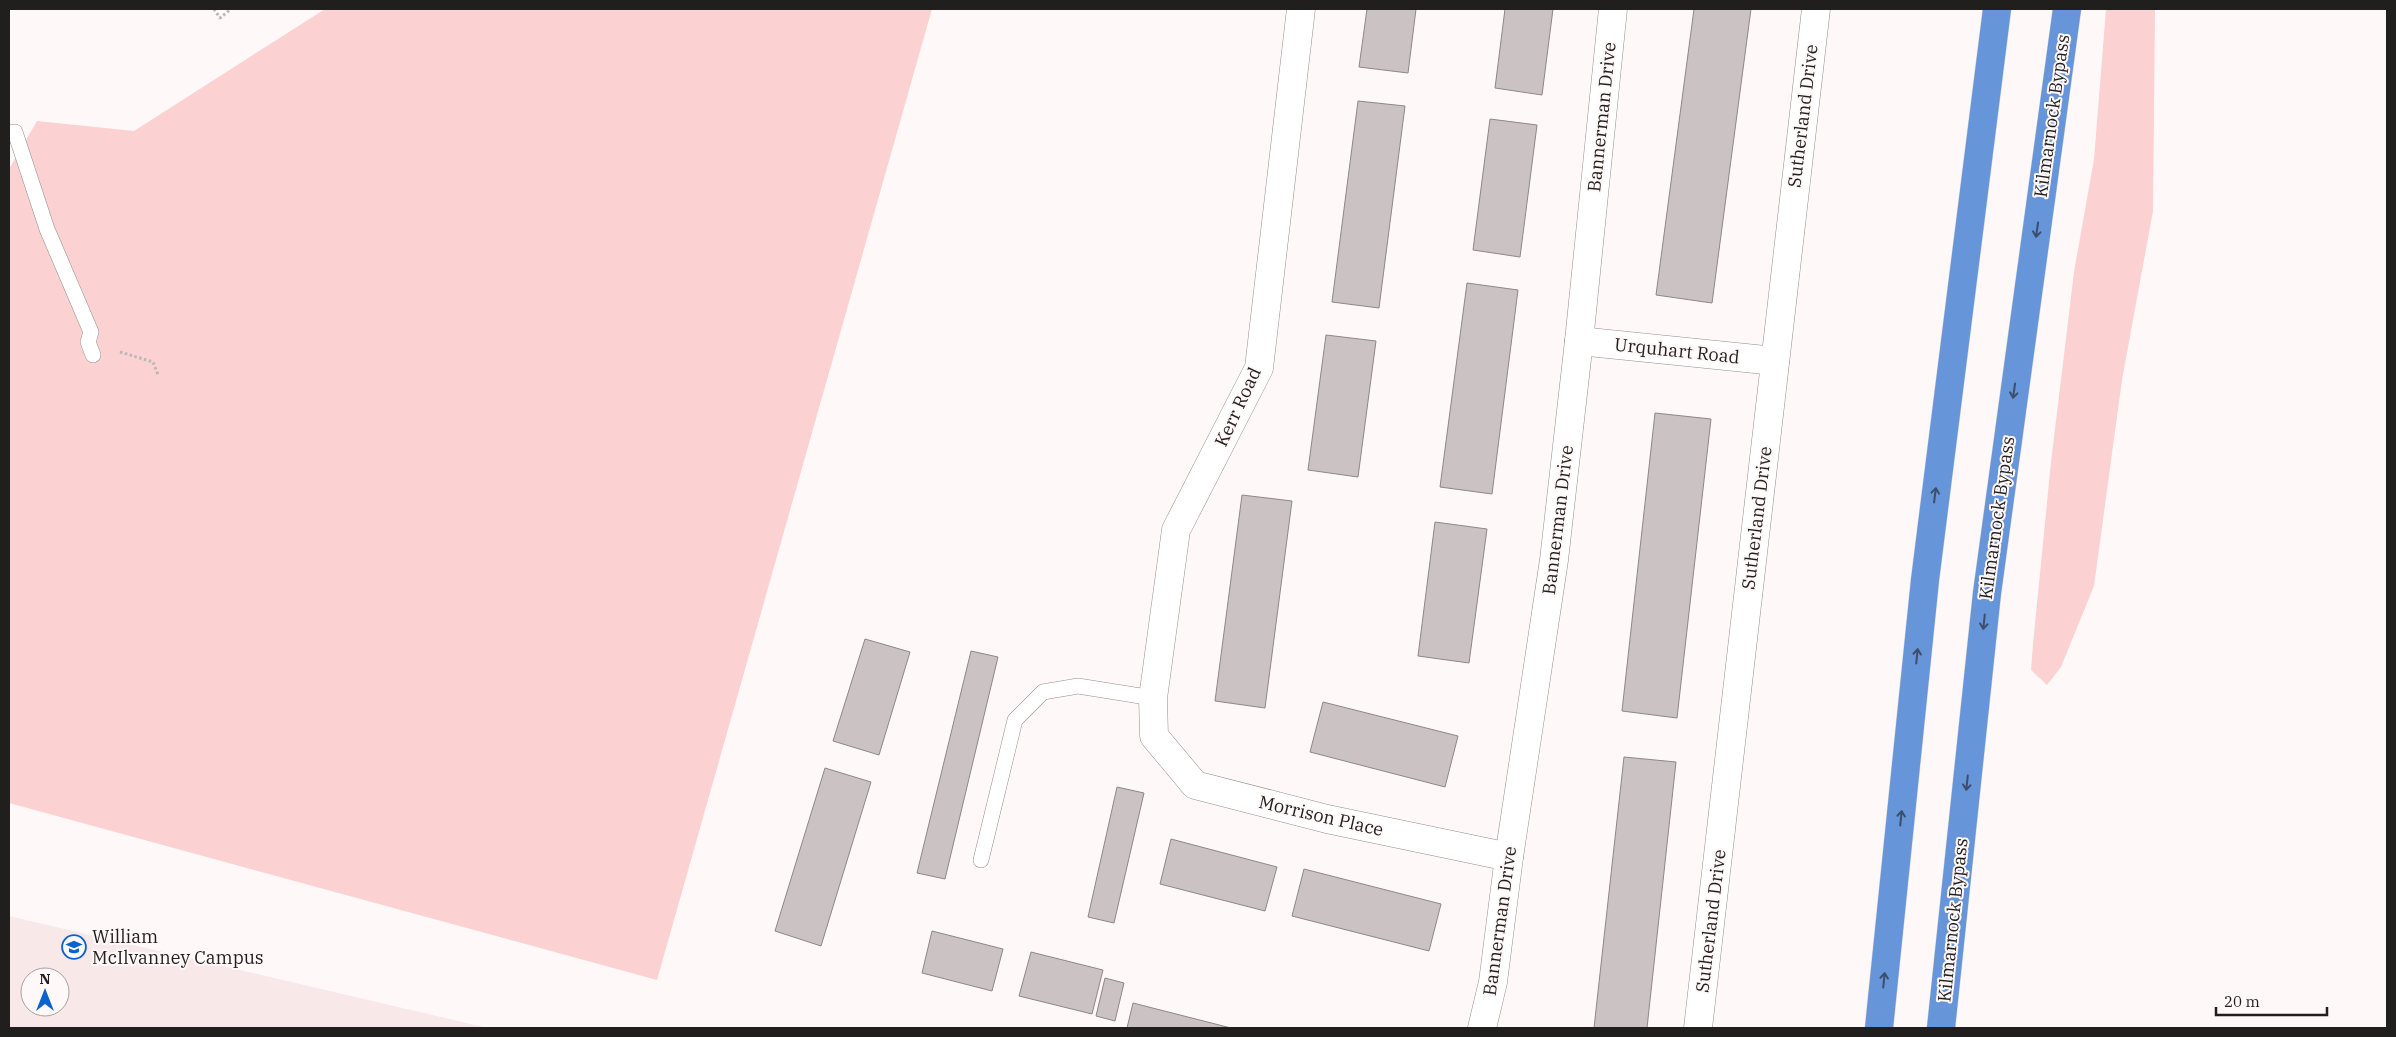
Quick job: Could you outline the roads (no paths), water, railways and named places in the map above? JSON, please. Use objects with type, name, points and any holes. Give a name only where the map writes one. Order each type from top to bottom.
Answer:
[{"type":"highway","points":[[1879,1028],[1925,580],[1996,9]]},
{"type":"highway","name":"Kilmarnock Bypass","points":[[1941,1028],[1987,593],[2067,9]]},
{"type":"street","name":"Kerr Road","points":[[1154,736],[1153,698],[1176,530],[1259,368],[1301,9]]},
{"type":"street","name":"Bannerman Drive","points":[[1482,1028],[1493,982],[1509,857],[1554,560],[1613,9]]},
{"type":"street","name":"Sutherland Drive","points":[[1698,1028],[1816,9]]},
{"type":"street","name":"Urquhart Road","points":[[1579,340],[1775,361]]},
{"type":"street","name":"Morrison Place","points":[[1154,736],[1195,785],[1327,819],[1509,857]]},
{"type":"lane","points":[[9,133],[15,132],[47,229],[81,304],[91,332],[91,349]]},
{"type":"lane","points":[[981,860],[1016,720],[1042,692],[1078,686],[1153,698]]},
{"type":"place","name":"William McIlvanney Campus","points":[[74,947]]}]
